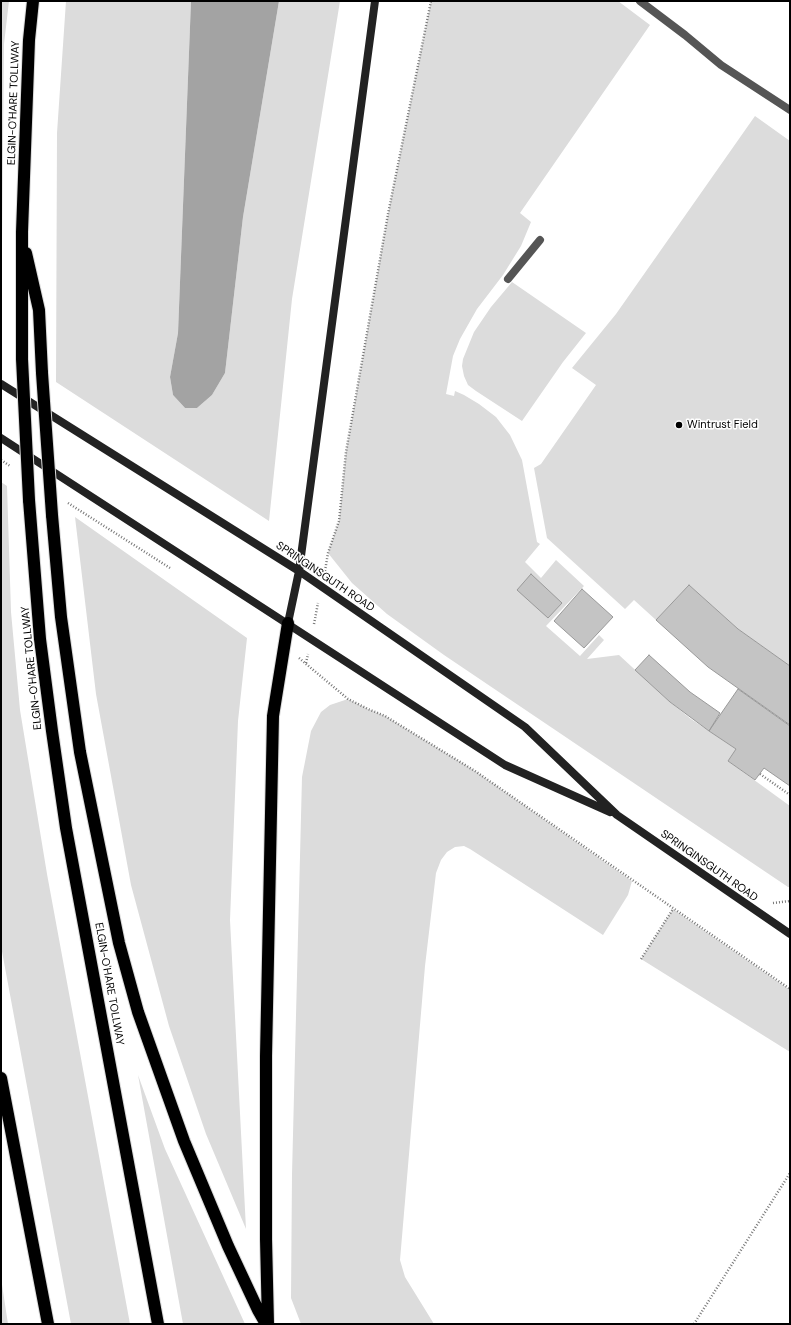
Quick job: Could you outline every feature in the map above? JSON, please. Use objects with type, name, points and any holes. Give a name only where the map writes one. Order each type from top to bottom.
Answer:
[{"type":"highway","name":"ELGIN-O'HARE TOLLWAY","points":[[33,1],[29,40],[22,232],[22,359],[29,500],[40,638],[65,820],[158,1324]]},
{"type":"highway","points":[[22,232],[39,310],[52,515],[61,617],[80,752],[118,943],[138,1012],[184,1141],[228,1246],[258,1310],[267,1324]]},
{"type":"highway","points":[[267,1324],[266,1056],[272,716],[288,623]]},
{"type":"highway","points":[[1,1078],[48,1324]]},
{"type":"street","points":[[288,623],[299,571],[375,1]]},
{"type":"street","name":"SPRINGINSGUTH ROAD","points":[[1,384],[299,571],[525,727],[617,815],[790,934]]},
{"type":"street","name":"SPRINGINSGUTH ROAD","points":[[1,438],[505,765],[617,815]]},
{"type":"lane","points":[[640,1],[685,34],[721,65],[790,110]]},
{"type":"lane","points":[[508,279],[540,240]]},
{"type":"path","points":[[306,663],[328,553],[339,521],[346,452],[386,222],[431,1]]},
{"type":"path","points":[[1,460],[14,468]]},
{"type":"path","points":[[67,502],[173,570]]},
{"type":"path","points":[[284,646],[348,698],[385,716],[475,771],[790,989]]},
{"type":"path","points":[[760,774],[790,795]]},
{"type":"path","points":[[641,959],[673,909]]},
{"type":"path","points":[[694,1324],[790,1172]]},
{"type":"shaded area","points":[[1,1],[9,1],[4,44],[1,345]]},
{"type":"shaded area","points":[[66,1],[191,1],[178,333],[170,377],[173,395],[185,408],[197,408],[212,395],[225,373],[243,217],[279,1],[340,1],[292,299],[269,521],[56,382],[57,133]]},
{"type":"shaded area","points":[[191,1],[279,1],[243,217],[225,373],[212,395],[197,408],[185,408],[173,395],[170,377],[178,333]]},
{"type":"shaded area","points":[[431,1],[618,1],[650,25],[520,213],[531,222],[521,246],[503,275],[477,309],[460,339],[453,356],[446,394],[454,396],[455,391],[464,395],[496,417],[510,435],[522,460],[537,542],[540,544],[525,562],[541,578],[556,560],[584,586],[546,626],[580,656],[599,635],[604,640],[587,659],[619,655],[670,702],[691,719],[736,749],[728,761],[790,806],[790,887],[444,655],[387,614],[352,583],[328,553],[339,521],[346,452],[388,214]]},
{"type":"shaded area","name":"Wintrust Field","points":[[755,116],[790,141],[790,666],[738,629],[689,585],[656,620],[634,600],[625,609],[547,538],[534,468],[541,464],[596,385],[572,368],[616,314]]},
{"type":"shaded area","points":[[512,282],[586,333],[563,362],[522,421],[468,385],[462,366],[463,359],[474,332],[491,307]]},
{"type":"shaded area","points":[[1,482],[7,486],[11,612],[20,710],[47,874],[130,1324],[71,1324],[1,946]]},
{"type":"shaded area","points":[[75,517],[247,638],[238,721],[230,920],[246,1229],[206,1134],[169,1026],[131,885],[96,694]]},
{"type":"shaded area","points":[[348,699],[385,716],[475,771],[632,881],[628,895],[603,935],[464,846],[455,847],[447,852],[441,860],[436,873],[425,966],[400,1260],[405,1277],[434,1324],[301,1324],[291,1298],[292,1174],[302,777],[311,731],[321,712],[330,705]]},
{"type":"shaded area","points":[[673,909],[790,990],[790,1052],[641,959]]},
{"type":"shaded area","points":[[138,1075],[165,1149],[245,1324],[183,1324]]},
{"type":"shaded area","points":[[1,1278],[8,1324],[1,1324]]},
{"type":"building","points":[[531,574],[562,603],[548,618],[517,590]]},
{"type":"building","points":[[689,585],[738,629],[790,666],[790,725],[708,667],[656,620]]},
{"type":"building","points":[[582,589],[613,617],[584,648],[554,621]]},
{"type":"building","points":[[649,655],[690,692],[720,713],[709,731],[670,702],[635,670]]},
{"type":"building","points":[[738,689],[790,726],[790,786],[764,768],[755,780],[728,761],[736,749],[709,731]]},
{"type":"place","name":"Wintrust Field","points":[[679,425]]}]
